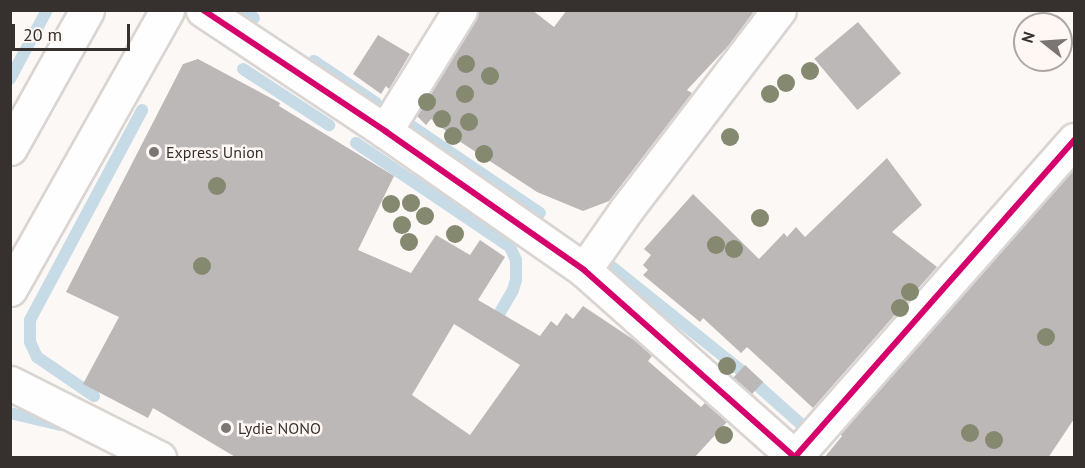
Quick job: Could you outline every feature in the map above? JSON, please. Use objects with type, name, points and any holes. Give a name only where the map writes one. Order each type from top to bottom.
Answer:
[{"type":"street","points":[[10,148],[87,10]]},
{"type":"street","points":[[10,289],[166,10]]},
{"type":"street","points":[[203,10],[385,131],[584,270],[794,457],[1074,140]]},
{"type":"street","points":[[385,131],[460,10]]},
{"type":"street","points":[[584,270],[626,210],[779,10]]},
{"type":"street","points":[[10,383],[159,458]]},
{"type":"building","points":[[479,10],[532,10],[554,27],[567,10],[755,10],[729,45],[687,90],[692,93],[609,201],[583,211],[537,192],[456,139],[431,119],[426,125],[417,116],[476,20]]},
{"type":"building","points":[[858,22],[901,73],[857,110],[814,59]]},
{"type":"building","points":[[378,35],[410,54],[389,89],[386,86],[381,94],[353,74]]},
{"type":"building","points":[[198,59],[280,103],[279,106],[394,176],[358,250],[411,273],[436,235],[470,255],[480,240],[505,257],[478,300],[540,336],[551,321],[557,326],[566,313],[573,319],[583,306],[637,342],[652,356],[648,361],[701,407],[705,403],[727,422],[694,458],[237,458],[153,408],[148,418],[83,384],[119,317],[66,292],[183,64]],"holes":[[[454,324],[520,365],[470,435],[412,395]]]},
{"type":"building","points":[[887,158],[922,205],[892,232],[937,267],[813,408],[747,347],[741,353],[703,318],[700,322],[643,275],[648,270],[643,265],[651,255],[644,249],[693,194],[759,259],[784,233],[787,237],[796,227],[805,237]]},
{"type":"building","points":[[1074,168],[1074,419],[1048,458],[824,458],[842,436],[840,434]]},
{"type":"building","points":[[745,365],[763,382],[752,394],[733,377]]},
{"type":"waterway","points":[[10,79],[47,10]]},
{"type":"waterway","points":[[245,10],[254,18]]},
{"type":"waterway","points":[[314,61],[376,103]]},
{"type":"waterway","points":[[243,69],[329,125]]},
{"type":"waterway","points":[[94,396],[37,357],[30,342],[30,320],[142,110]]},
{"type":"waterway","points":[[404,121],[540,213]]},
{"type":"waterway","points":[[356,143],[510,247],[516,260],[516,280],[499,314]]},
{"type":"waterway","points":[[597,255],[738,368],[811,433]]},
{"type":"waterway","points":[[10,413],[61,425]]},
{"type":"cycle path","points":[[203,10],[385,131],[584,270],[796,458]]},
{"type":"cycle path","points":[[794,458],[1074,140]]},
{"type":"place","name":"Express Union","points":[[154,152]]},
{"type":"place","name":"Lydie NONO","points":[[226,428]]}]
